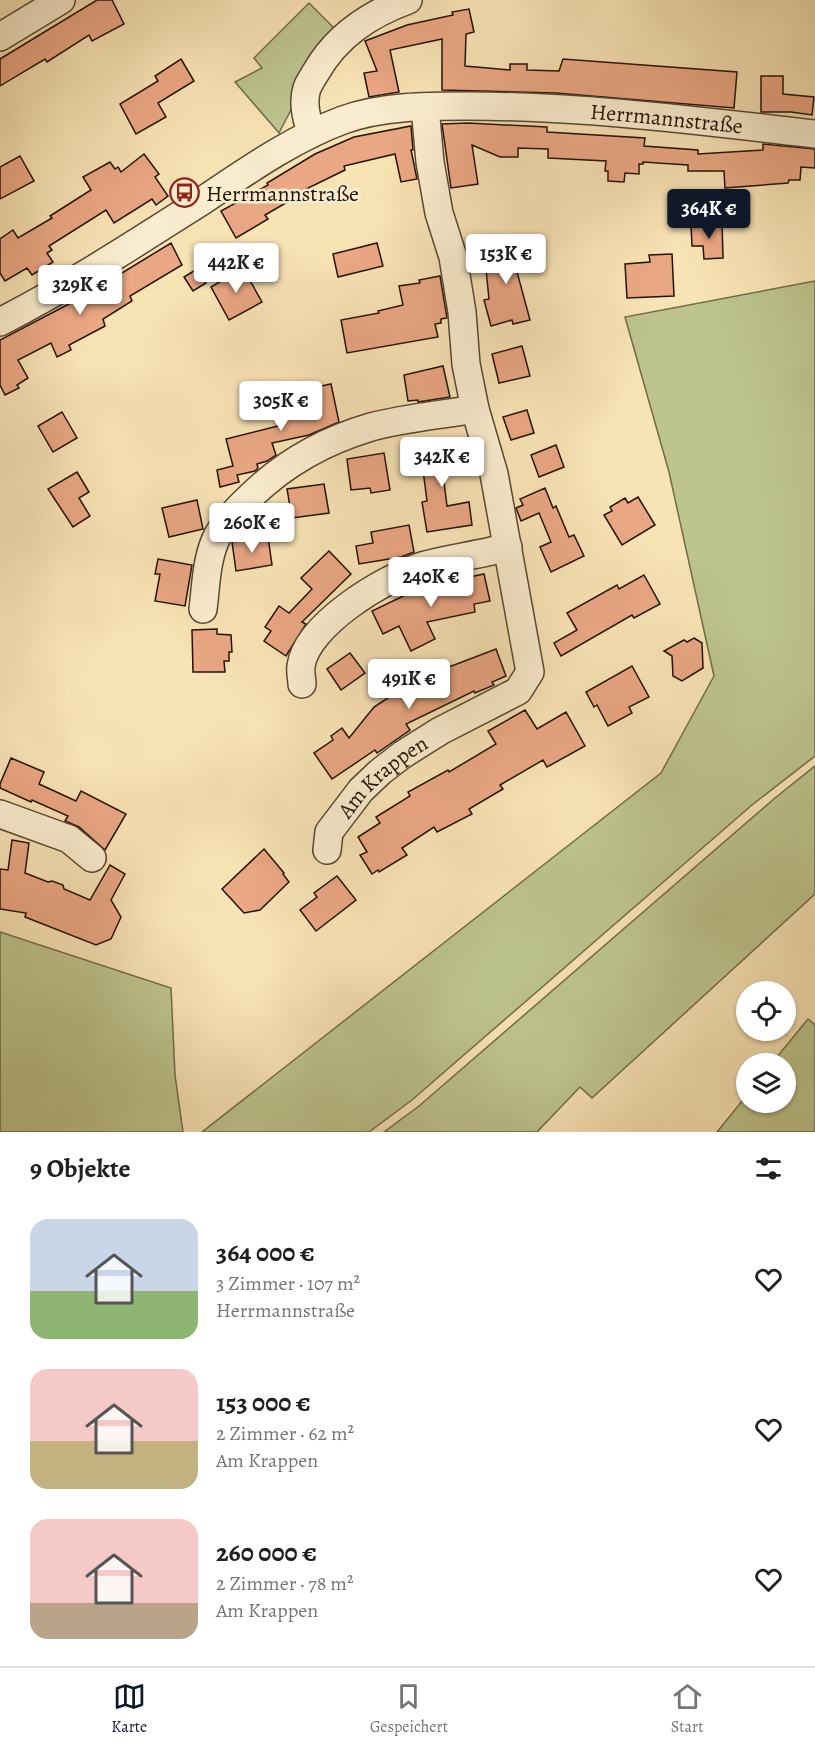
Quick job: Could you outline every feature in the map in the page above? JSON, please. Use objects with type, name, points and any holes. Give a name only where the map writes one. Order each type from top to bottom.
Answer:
[{"type":"street","points":[[0,37],[62,0]]},
{"type":"street","points":[[311,134],[305,112],[306,95],[307,88],[321,63],[353,28],[375,13],[408,0]]},
{"type":"street","name":"Herrmannstraße","points":[[0,322],[108,261],[279,151],[311,134],[357,115],[424,107],[504,106],[583,109],[815,134]]},
{"type":"street","name":"Am Krappen","points":[[327,850],[329,832],[362,790],[380,772],[440,731],[518,691],[530,672],[494,474],[475,409],[466,364],[462,312],[453,257],[439,213],[424,107]]},
{"type":"street","points":[[203,609],[208,561],[216,538],[239,507],[267,480],[317,448],[344,436],[372,427],[475,409]]},
{"type":"street","points":[[302,684],[301,665],[308,648],[336,617],[364,594],[395,577],[423,566],[508,548]]},
{"type":"street","points":[[0,814],[69,839],[92,858]]},
{"type":"green space","points":[[309,3],[338,32],[301,80],[291,110],[279,133],[235,82],[262,68],[254,58]]},
{"type":"green space","points":[[815,281],[815,756],[752,805],[412,1100],[369,1132],[202,1132],[661,773],[714,676],[669,472],[625,317]]},
{"type":"green space","points":[[815,766],[815,894],[592,1098],[580,1087],[537,1132],[384,1132],[419,1106]]},
{"type":"green space","points":[[0,932],[171,988],[175,1075],[183,1132],[0,1132]]},
{"type":"green space","points":[[808,1019],[815,1025],[815,1132],[717,1132],[736,1109],[736,1113],[796,1113],[796,1053],[780,1053],[790,1041],[796,1041],[796,1034]]},
{"type":"building","points":[[97,0],[112,0],[124,24],[92,41],[89,35],[47,62],[45,59],[0,86],[0,59]]},
{"type":"building","points":[[469,9],[474,32],[466,34],[465,66],[510,70],[510,64],[527,64],[527,70],[559,71],[563,59],[737,72],[734,108],[556,93],[442,90],[442,39],[390,50],[399,92],[369,97],[364,73],[377,71],[365,41],[407,25],[453,15],[452,12]]},
{"type":"building","points":[[181,59],[194,81],[158,103],[166,117],[136,134],[120,104],[158,81],[155,76]]},
{"type":"building","points":[[761,76],[783,76],[783,94],[814,97],[812,115],[761,112]]},
{"type":"building","points":[[442,124],[547,127],[547,132],[645,138],[644,146],[698,150],[698,154],[763,150],[763,144],[815,149],[815,168],[801,167],[800,180],[789,180],[788,183],[725,188],[724,171],[688,171],[688,165],[643,162],[639,164],[639,174],[625,173],[624,182],[608,181],[608,171],[605,171],[606,161],[548,158],[548,149],[518,148],[518,157],[500,157],[472,145],[478,184],[451,188]]},
{"type":"building","points":[[411,126],[413,150],[411,150],[417,179],[401,182],[395,154],[344,166],[345,170],[304,190],[305,192],[265,215],[268,219],[236,238],[221,211],[268,185],[267,183],[315,154],[354,137]]},
{"type":"building","points":[[144,154],[159,174],[155,177],[168,196],[156,205],[152,199],[114,223],[106,210],[49,246],[52,250],[47,253],[53,262],[32,275],[27,268],[5,281],[0,273],[0,239],[13,230],[18,238],[52,218],[50,216],[91,190],[83,177],[110,162],[115,169],[118,167],[121,172]]},
{"type":"building","points":[[20,156],[34,181],[0,199],[0,167]]},
{"type":"building","points":[[722,223],[723,258],[704,259],[703,246],[692,246],[691,225]]},
{"type":"building","points":[[171,243],[182,265],[130,296],[132,301],[103,319],[105,326],[69,345],[71,350],[57,357],[51,343],[18,360],[28,378],[17,385],[19,388],[5,395],[0,385],[0,340],[86,295]]},
{"type":"building","points":[[377,243],[383,266],[338,277],[333,254]]},
{"type":"building","points":[[525,246],[527,271],[517,272],[530,320],[513,324],[512,320],[491,326],[484,300],[489,299],[484,250]]},
{"type":"building","points":[[672,254],[674,296],[627,298],[625,264],[650,262],[649,255]]},
{"type":"building","points":[[243,268],[262,302],[229,320],[211,287]]},
{"type":"building","points":[[197,269],[206,283],[193,291],[184,277]]},
{"type":"building","points":[[440,276],[447,318],[435,324],[438,337],[347,353],[341,320],[379,313],[378,311],[403,305],[399,286],[420,283],[419,280]]},
{"type":"building","points":[[522,346],[530,376],[499,383],[492,354]]},
{"type":"building","points":[[443,366],[450,397],[418,402],[418,400],[408,401],[404,375]]},
{"type":"building","points":[[331,384],[339,422],[309,435],[272,443],[276,455],[257,464],[258,468],[255,471],[237,475],[239,482],[220,487],[217,470],[233,466],[226,439],[282,425],[281,419],[292,416],[287,393]]},
{"type":"building","points":[[527,410],[534,433],[511,440],[503,417]]},
{"type":"building","points":[[62,412],[77,438],[53,452],[38,426]]},
{"type":"building","points":[[458,442],[462,471],[443,474],[447,506],[469,502],[472,525],[427,532],[422,502],[427,501],[420,447]]},
{"type":"building","points":[[556,445],[564,467],[539,477],[531,455]]},
{"type":"building","points":[[384,453],[390,490],[371,493],[370,488],[351,490],[347,459]]},
{"type":"building","points":[[77,472],[89,492],[79,498],[90,516],[73,527],[48,489]]},
{"type":"building","points":[[324,484],[329,513],[292,518],[287,489]]},
{"type":"building","points":[[545,488],[553,508],[556,506],[569,537],[574,535],[584,556],[551,572],[540,547],[551,542],[539,513],[521,521],[516,508],[523,505],[520,499]]},
{"type":"building","points":[[638,497],[655,525],[622,545],[604,515],[612,511],[610,507],[625,498],[628,503]]},
{"type":"building","points":[[197,500],[203,529],[169,537],[162,508]]},
{"type":"building","points":[[409,525],[414,552],[401,557],[359,564],[356,546],[373,543],[371,532]]},
{"type":"building","points":[[268,537],[272,565],[236,571],[232,542]]},
{"type":"building","points":[[329,551],[351,574],[302,622],[306,624],[286,656],[264,641],[271,631],[265,627],[279,606],[289,613],[312,589],[301,578]]},
{"type":"building","points":[[158,559],[192,565],[185,606],[155,601],[160,574],[155,574]]},
{"type":"building","points":[[484,574],[490,601],[474,604],[475,612],[427,622],[435,639],[411,651],[399,626],[383,634],[372,611],[422,587]]},
{"type":"building","points":[[644,575],[660,604],[634,618],[632,615],[561,656],[554,643],[577,630],[567,613],[617,585],[619,589]]},
{"type":"building","points":[[217,629],[217,634],[231,635],[232,652],[229,652],[229,661],[224,661],[225,672],[193,672],[192,630]]},
{"type":"building","points":[[694,638],[702,643],[703,668],[682,681],[673,676],[672,656],[664,651],[684,640],[687,642]]},
{"type":"building","points":[[496,649],[506,676],[492,682],[494,685],[475,693],[474,691],[406,724],[410,730],[377,753],[375,750],[332,779],[314,753],[333,740],[331,736],[342,728],[349,738],[374,707],[403,688]]},
{"type":"building","points":[[350,653],[365,673],[341,690],[327,669]]},
{"type":"building","points":[[632,666],[649,697],[629,707],[632,713],[608,726],[597,705],[594,707],[586,692]]},
{"type":"building","points":[[525,710],[537,729],[566,712],[585,746],[547,767],[543,760],[500,785],[503,789],[469,809],[472,814],[437,832],[434,827],[402,848],[407,855],[372,874],[360,855],[367,852],[358,837],[380,823],[376,817],[410,796],[408,792],[448,770],[449,772],[496,744],[488,731]]},
{"type":"building","points":[[11,758],[44,772],[39,784],[76,801],[81,791],[126,814],[105,850],[79,827],[65,821],[68,816],[0,788]]},
{"type":"building","points":[[12,840],[29,843],[25,873],[63,885],[64,889],[90,900],[110,865],[125,874],[111,900],[121,917],[111,939],[96,945],[25,917],[26,913],[0,909],[0,869],[8,870]]},
{"type":"building","points":[[264,849],[289,882],[260,910],[244,913],[222,889]]},
{"type":"building","points":[[337,876],[356,900],[316,931],[300,910],[317,897],[314,893]]},
{"type":"place","name":"Herrmannstraße","points":[[185,193]]}]
